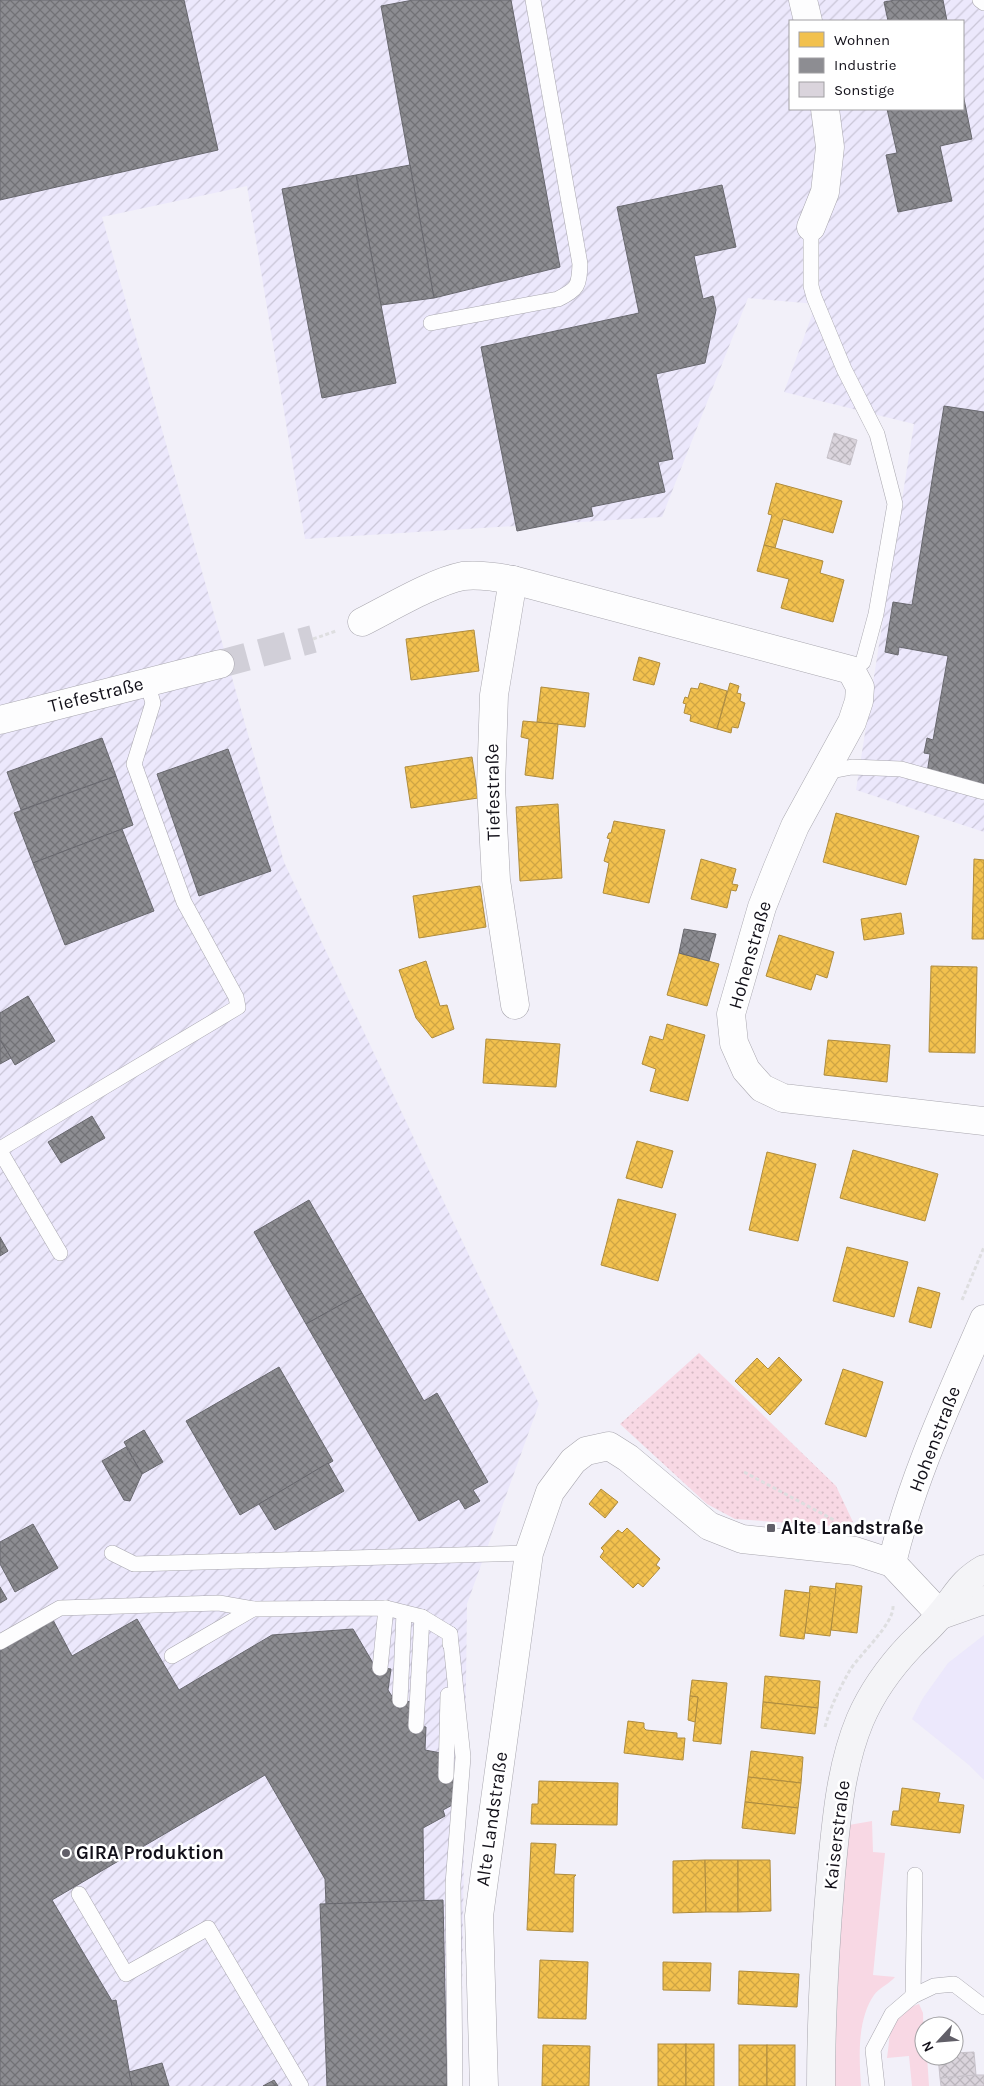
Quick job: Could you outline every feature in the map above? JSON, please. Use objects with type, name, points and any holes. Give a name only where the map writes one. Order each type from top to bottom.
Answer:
[{"type":"main road","name":"Kaiserstraße","points":[[821,2086],[823,1984],[828,1903],[837,1814],[845,1768],[861,1719],[872,1696],[905,1652],[941,1615],[957,1590],[984,1569]]},
{"type":"main road","name":"Kaiserstraße","points":[[941,1615],[984,1600]]},
{"type":"street","points":[[803,0],[808,20]]},
{"type":"street","points":[[811,227],[825,192],[830,147],[825,110]]},
{"type":"street","points":[[362,622],[446,580],[465,576],[488,576],[513,580],[851,670]]},
{"type":"street","name":"Tiefestraße","points":[[513,580],[494,695],[491,786],[496,880],[515,1005]]},
{"type":"street","name":"Tiefestraße","points":[[0,720],[220,664]]},
{"type":"street","name":"Hohenstraße","points":[[851,670],[860,687],[859,700],[852,722],[795,826],[762,908],[731,1014],[734,1043],[746,1070],[762,1088],[783,1098],[984,1121]]},
{"type":"street","name":"Hohenstraße","points":[[892,1563],[899,1534],[929,1446],[984,1319]]},
{"type":"street","name":"Alte Landstraße","points":[[484,2086],[479,1916],[529,1553],[550,1492],[573,1461],[586,1451],[609,1446],[628,1458],[709,1526],[742,1539],[855,1551],[892,1563],[941,1615]]},
{"type":"lane","points":[[431,323],[558,299],[573,292],[579,283],[580,264],[533,0]]},
{"type":"lane","points":[[980,0],[984,3]]},
{"type":"lane","points":[[811,227],[811,286],[814,297],[844,369],[877,434],[895,504],[876,614],[863,662],[851,670]]},
{"type":"lane","points":[[60,1253],[0,1150],[238,1007],[236,997],[184,902],[134,764],[153,704],[147,682]]},
{"type":"lane","points":[[826,772],[852,767],[902,769],[984,792]]},
{"type":"lane","points":[[112,1553],[134,1564],[529,1553]]},
{"type":"lane","points":[[0,1642],[60,1608],[220,1603],[253,1608],[386,1608],[422,1617],[450,1634]]},
{"type":"lane","points":[[172,1656],[253,1608]]},
{"type":"lane","points":[[380,1668],[386,1608]]},
{"type":"lane","points":[[400,1700],[404,1613]]},
{"type":"lane","points":[[416,1726],[422,1617]]},
{"type":"lane","points":[[446,1776],[450,1634]]},
{"type":"lane","points":[[450,1634],[463,1757],[452,1884],[455,2086]]},
{"type":"lane","points":[[913,1996],[915,1875]]},
{"type":"lane","points":[[78,1894],[126,1974],[208,1928],[301,2086]]},
{"type":"lane","points":[[877,2086],[873,2050],[892,2014],[913,1996],[934,1986],[954,1984],[982,2001]]},
{"type":"path","points":[[744,1472],[839,1524]]},
{"type":"path","points":[[850,1670],[886,1624],[893,1611],[893,1600]]},
{"type":"shaded area","points":[[0,0],[984,0],[984,832],[856,790],[914,424],[784,392],[816,304],[748,298],[662,517],[305,539],[247,186],[102,217],[284,862],[539,1404],[467,1604],[461,2086],[0,2086]]},
{"type":"shaded area","points":[[699,1353],[836,1486],[853,1522],[833,1526],[735,1519],[707,1504],[620,1424]]},
{"type":"shaded area","points":[[984,1635],[984,1780],[969,1765],[912,1719],[923,1698],[948,1663]]},
{"type":"shaded area","points":[[872,1821],[873,1852],[885,1853],[873,1975],[895,1977],[874,1995],[868,2005],[860,2039],[861,2086],[834,2086],[840,1930],[849,1825]]},
{"type":"shaded area","points":[[919,2004],[923,2013],[923,2016],[914,2016],[914,2066],[928,2066],[929,2086],[912,2086],[909,2056],[887,2058],[892,2024],[900,2013]]},
{"type":"building: Wohnen","points":[[776,483],[842,501],[833,533],[783,519],[775,548],[764,545],[772,515],[768,514]]},
{"type":"building: Wohnen","points":[[764,545],[823,561],[820,573],[844,580],[833,622],[781,608],[789,579],[757,571]]},
{"type":"building: Wohnen","points":[[474,630],[479,671],[411,680],[406,639]]},
{"type":"building: Wohnen","points":[[639,657],[660,663],[654,685],[633,680]]},
{"type":"building: Wohnen","points":[[700,683],[727,691],[717,729],[690,721],[691,715],[684,713],[686,704],[683,703],[685,697],[688,698],[691,688],[698,689]]},
{"type":"building: Wohnen","points":[[730,683],[739,686],[737,693],[741,694],[740,701],[745,703],[738,728],[732,727],[731,733],[717,729]]},
{"type":"building: Wohnen","points":[[541,687],[589,693],[585,727],[537,722]]},
{"type":"building: Wohnen","points":[[523,721],[558,724],[553,779],[525,775],[529,739],[521,737]]},
{"type":"building: Wohnen","points":[[472,757],[478,798],[411,808],[405,767]]},
{"type":"building: Wohnen","points":[[558,804],[562,878],[520,881],[516,807]]},
{"type":"building: Wohnen","points":[[836,813],[919,836],[906,885],[823,862]]},
{"type":"building: Wohnen","points":[[614,821],[665,830],[649,903],[603,893],[609,863],[604,861],[610,839],[607,838],[609,833],[611,833]]},
{"type":"building: Wohnen","points":[[701,859],[736,869],[732,884],[738,885],[736,891],[731,890],[727,908],[691,899]]},
{"type":"building: Wohnen","points":[[974,859],[984,860],[984,939],[972,939]]},
{"type":"building: Wohnen","points":[[480,886],[486,927],[419,938],[413,896]]},
{"type":"building: Wohnen","points":[[901,913],[904,934],[864,940],[861,919]]},
{"type":"building: Wohnen","points":[[779,935],[834,952],[827,978],[816,974],[811,990],[766,976]]},
{"type":"building: Wohnen","points":[[679,953],[719,964],[707,1006],[667,995]]},
{"type":"building: Wohnen","points":[[426,961],[440,1006],[447,1005],[454,1029],[432,1038],[416,1018],[399,970]]},
{"type":"building: Wohnen","points":[[931,966],[977,967],[975,1053],[929,1052]]},
{"type":"building: Wohnen","points":[[667,1024],[705,1035],[688,1101],[650,1091],[656,1069],[642,1064],[650,1036],[663,1040]]},
{"type":"building: Wohnen","points":[[486,1039],[560,1044],[556,1087],[483,1083]]},
{"type":"building: Wohnen","points":[[828,1040],[890,1045],[887,1082],[824,1075]]},
{"type":"building: Wohnen","points":[[637,1141],[673,1151],[662,1188],[626,1178]]},
{"type":"building: Wohnen","points":[[853,1150],[938,1174],[925,1221],[840,1198]]},
{"type":"building: Wohnen","points":[[767,1152],[816,1164],[798,1241],[749,1230]]},
{"type":"building: Wohnen","points":[[618,1199],[676,1214],[658,1281],[601,1265]]},
{"type":"building: Wohnen","points":[[847,1247],[908,1262],[894,1317],[833,1301]]},
{"type":"building: Wohnen","points":[[918,1287],[940,1293],[931,1328],[909,1322]]},
{"type":"building: Wohnen","points":[[779,1357],[802,1380],[770,1415],[735,1381],[757,1358],[768,1369]]},
{"type":"building: Wohnen","points":[[843,1369],[883,1382],[866,1437],[825,1424]]},
{"type":"building: Wohnen","points":[[601,1489],[618,1502],[605,1518],[589,1504]]},
{"type":"building: Wohnen","points":[[627,1528],[660,1559],[656,1565],[660,1568],[643,1587],[638,1583],[633,1588],[600,1557],[604,1551],[601,1548],[618,1530],[622,1533]]},
{"type":"building: Wohnen","points":[[836,1583],[862,1586],[857,1633],[831,1630]]},
{"type":"building: Wohnen","points":[[810,1586],[836,1589],[830,1636],[805,1633]]},
{"type":"building: Wohnen","points":[[785,1590],[810,1593],[804,1639],[780,1636]]},
{"type":"building: Wohnen","points":[[765,1676],[820,1681],[818,1708],[763,1702]]},
{"type":"building: Wohnen","points":[[692,1680],[727,1683],[721,1744],[693,1741],[698,1697],[690,1696]]},
{"type":"building: Wohnen","points":[[690,1696],[698,1697],[695,1722],[688,1720]]},
{"type":"building: Wohnen","points":[[763,1702],[818,1708],[815,1734],[761,1728]]},
{"type":"building: Wohnen","points":[[628,1721],[644,1723],[646,1730],[677,1733],[677,1738],[685,1738],[683,1760],[624,1753]]},
{"type":"building: Wohnen","points":[[751,1751],[803,1757],[801,1783],[748,1777]]},
{"type":"building: Wohnen","points":[[748,1777],[801,1783],[798,1808],[745,1802]]},
{"type":"building: Wohnen","points":[[539,1781],[618,1783],[617,1825],[531,1824],[532,1804],[538,1804]]},
{"type":"building: Wohnen","points":[[902,1788],[940,1793],[938,1802],[964,1805],[960,1833],[891,1825],[893,1811],[899,1811]]},
{"type":"building: Wohnen","points":[[745,1802],[798,1808],[795,1834],[742,1828]]},
{"type":"building: Wohnen","points":[[531,1843],[556,1844],[554,1874],[576,1875],[574,1877],[573,1932],[527,1930]]},
{"type":"building: Wohnen","points":[[705,1860],[706,1912],[673,1913],[673,1861]]},
{"type":"building: Wohnen","points":[[705,1860],[738,1860],[738,1912],[706,1912]]},
{"type":"building: Wohnen","points":[[738,1860],[770,1860],[771,1911],[738,1912]]},
{"type":"building: Wohnen","points":[[540,1960],[588,1962],[586,2019],[538,2018]]},
{"type":"building: Wohnen","points":[[663,1962],[711,1963],[710,1991],[663,1990]]},
{"type":"building: Wohnen","points":[[739,1971],[799,1974],[797,2007],[738,2004]]},
{"type":"building: Wohnen","points":[[658,2044],[686,2044],[686,2086],[658,2086]]},
{"type":"building: Wohnen","points":[[686,2044],[714,2044],[714,2086],[686,2086]]},
{"type":"building: Wohnen","points":[[543,2045],[590,2046],[589,2086],[542,2086]]},
{"type":"building: Wohnen","points":[[739,2045],[767,2045],[767,2086],[739,2086]]},
{"type":"building: Wohnen","points":[[767,2045],[795,2045],[795,2086],[767,2086]]},
{"type":"building: Industrie","points":[[0,0],[184,0],[218,150],[0,200]]},
{"type":"building: Industrie","points":[[413,0],[511,0],[560,267],[434,298],[381,6]]},
{"type":"building: Industrie","points":[[895,0],[943,0],[947,20],[888,20],[884,2]]},
{"type":"building: Industrie","points":[[964,99],[972,139],[940,146],[952,201],[898,212],[886,155],[897,153],[887,110],[964,110]]},
{"type":"building: Industrie","points":[[410,165],[434,298],[381,305],[356,175]]},
{"type":"building: Industrie","points":[[356,175],[396,383],[322,398],[282,189]]},
{"type":"building: Industrie","points":[[722,185],[736,247],[694,256],[703,299],[713,296],[716,310],[705,363],[656,374],[673,459],[658,462],[665,492],[591,507],[593,516],[517,531],[481,347],[639,313],[617,207]]},
{"type":"building: Industrie","points":[[944,406],[984,412],[984,784],[927,773],[930,754],[924,753],[927,738],[933,740],[948,656],[899,647],[898,655],[885,652],[893,602],[912,605]]},
{"type":"building: Industrie","points":[[102,738],[116,776],[21,810],[7,772]]},
{"type":"building: Industrie","points":[[228,749],[271,871],[199,896],[157,774]]},
{"type":"building: Industrie","points":[[116,776],[133,825],[33,863],[14,813]]},
{"type":"building: Industrie","points":[[122,829],[154,911],[65,945],[33,863]]},
{"type":"building: Industrie","points":[[684,929],[716,934],[709,961],[679,953]]},
{"type":"building: Industrie","points":[[28,996],[55,1041],[15,1065],[0,1039],[0,1013]]},
{"type":"building: Industrie","points":[[0,1040],[11,1058],[0,1064]]},
{"type":"building: Industrie","points":[[92,1116],[105,1138],[61,1163],[48,1142]]},
{"type":"building: Industrie","points":[[309,1200],[362,1293],[306,1324],[254,1232]]},
{"type":"building: Industrie","points":[[0,1237],[8,1251],[0,1256]]},
{"type":"building: Industrie","points":[[362,1293],[424,1401],[437,1393],[488,1482],[473,1490],[480,1501],[465,1509],[459,1499],[419,1521],[306,1324]]},
{"type":"building: Industrie","points":[[279,1367],[333,1461],[240,1515],[186,1421]]},
{"type":"building: Industrie","points":[[144,1430],[163,1462],[142,1474],[124,1442]]},
{"type":"building: Industrie","points":[[126,1447],[142,1474],[130,1501],[124,1500],[102,1461]]},
{"type":"building: Industrie","points":[[328,1463],[344,1491],[275,1530],[259,1504]]},
{"type":"building: Industrie","points":[[33,1524],[58,1568],[15,1592],[0,1564],[0,1542]]},
{"type":"building: Industrie","points":[[0,1587],[7,1599],[0,1603]]},
{"type":"building: Industrie","name":"GIRA Produktion","points":[[137,1619],[179,1690],[272,1635],[353,1629],[373,1663],[377,1667],[391,1669],[388,1690],[393,1698],[411,1702],[410,1725],[426,1727],[425,1750],[441,1753],[439,1775],[456,1777],[456,1803],[443,1810],[445,1816],[423,1828],[424,1901],[326,1904],[325,1879],[265,1775],[52,1900],[112,2001],[116,2000],[132,2086],[0,2086],[0,1651],[53,1620],[72,1656]]},
{"type":"building: Industrie","points":[[443,1900],[447,2086],[327,2086],[320,1904]]},
{"type":"building: Industrie","points":[[162,2063],[169,2086],[132,2086],[129,2072]]},
{"type":"building: Industrie","points":[[274,2080],[278,2086],[263,2086]]},
{"type":"building: Sonstige","points":[[834,433],[857,440],[850,465],[827,458]]},
{"type":"building: Sonstige","points":[[964,2052],[974,2052],[976,2075],[940,2078],[939,2066],[964,2066]]},
{"type":"building: Sonstige","points":[[984,2075],[984,2086],[941,2086],[940,2078]]},
{"type":"tunnel","points":[[220,664],[313,639]]},
{"type":"place","name":"Alte Landstraße","points":[[771,1528]]},
{"type":"place","name":"GIRA Produktion","points":[[66,1853]]}]
